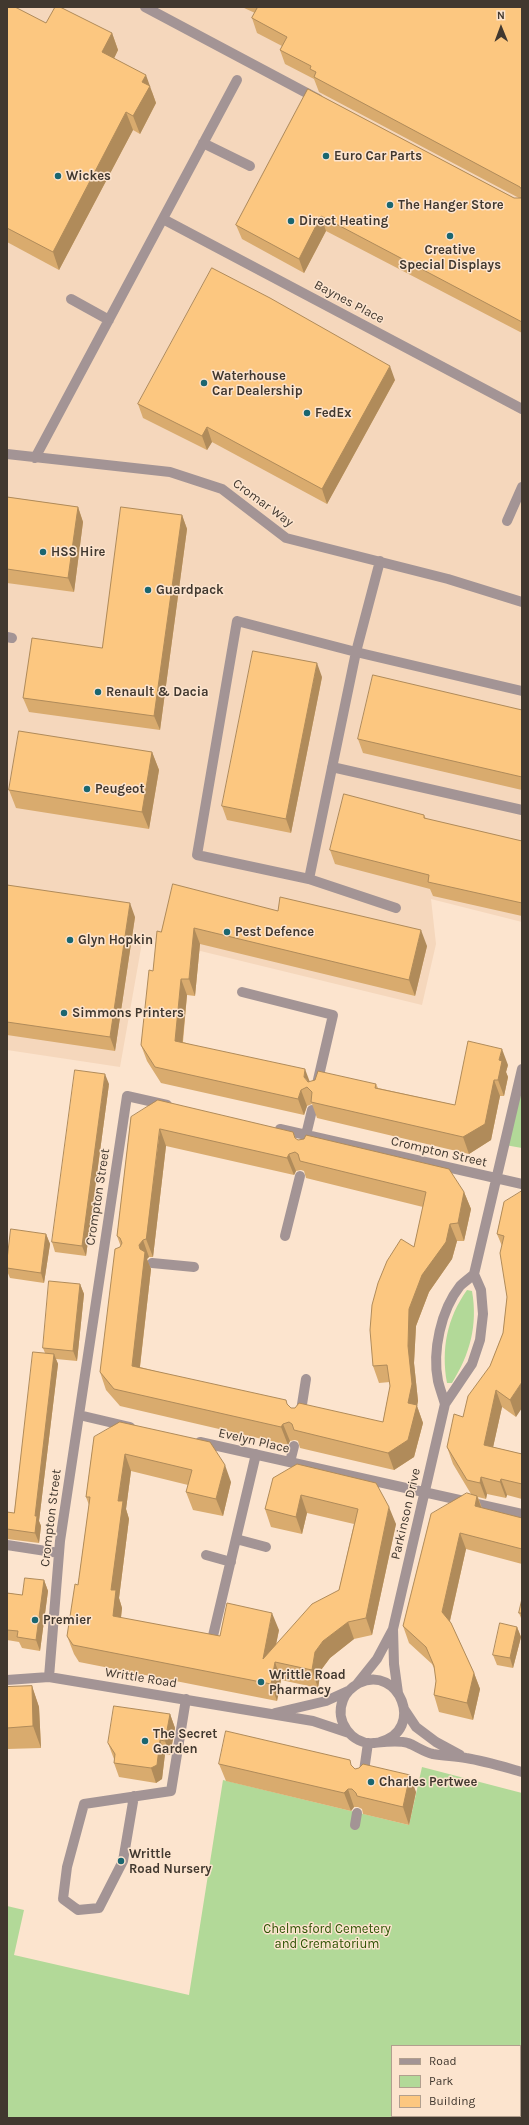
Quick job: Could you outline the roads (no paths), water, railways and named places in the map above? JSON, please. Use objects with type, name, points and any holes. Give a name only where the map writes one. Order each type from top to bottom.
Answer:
[{"type":"street","points":[[145,7],[325,102]]},
{"type":"street","points":[[35,458],[237,80]]},
{"type":"street","points":[[203,143],[250,166]]},
{"type":"street","name":"Baynes Place","points":[[163,219],[522,409]]},
{"type":"street","points":[[71,299],[109,320]]},
{"type":"street","name":"Cromar Way","points":[[7,454],[170,472],[222,489],[286,538],[380,561],[522,602]]},
{"type":"street","points":[[507,521],[522,487]]},
{"type":"street","points":[[309,879],[356,652],[380,561]]},
{"type":"street","points":[[396,908],[309,879],[197,855],[237,621],[356,652],[522,691]]},
{"type":"street","points":[[332,767],[522,810]]},
{"type":"street","points":[[242,992],[333,1015],[316,1092]]},
{"type":"street","points":[[474,1274],[522,1069]]},
{"type":"street","name":"Crompton Street","points":[[49,1677],[59,1553],[127,1096],[180,1108]]},
{"type":"street","points":[[308,1138],[312,1110]]},
{"type":"street","name":"Crompton Street","points":[[271,1127],[308,1138],[522,1184]]},
{"type":"street","points":[[285,1236],[300,1176]]},
{"type":"street","points":[[102,1257],[116,1260]]},
{"type":"street","points":[[152,1263],[194,1267]]},
{"type":"street","name":"Parkinson Drive","points":[[398,1693],[394,1664],[393,1629],[424,1492],[445,1404],[472,1364],[480,1340],[483,1306],[481,1290],[474,1274],[460,1286],[448,1306],[441,1331],[436,1354],[438,1380],[445,1404]]},
{"type":"street","points":[[299,1419],[306,1378]]},
{"type":"street","points":[[79,1415],[140,1429]]},
{"type":"street","name":"Evelyn Place","points":[[187,1439],[522,1514]]},
{"type":"street","points":[[290,1462],[294,1446]]},
{"type":"street","points":[[212,1640],[256,1454]]},
{"type":"street","points":[[236,1539],[266,1547]]},
{"type":"street","points":[[7,1545],[59,1553]]},
{"type":"street","points":[[206,1555],[231,1562]]},
{"type":"street","name":"Parkinson Drive","points":[[357,1684],[377,1659],[393,1629]]},
{"type":"street","name":"Writtle Road","points":[[7,1680],[49,1677],[313,1721],[349,1733],[358,1740],[368,1743]]},
{"type":"street","name":"Writtle Road","points":[[269,1714],[326,1701],[348,1691],[357,1684],[368,1680],[379,1681],[390,1685],[398,1693]]},
{"type":"street","points":[[348,1691],[343,1701],[341,1712],[343,1723],[349,1733]]},
{"type":"street","points":[[398,1693],[404,1708],[416,1727],[436,1742],[467,1758]]},
{"type":"street","points":[[134,1796],[123,1861],[99,1908],[78,1910],[63,1899],[67,1867],[84,1804],[134,1796],[171,1791],[186,1699]]},
{"type":"street","points":[[380,1742],[390,1738],[398,1730],[403,1720],[404,1708]]},
{"type":"street","points":[[363,1780],[368,1743],[380,1742],[406,1743],[432,1754],[467,1758],[522,1772]]},
{"type":"street","points":[[355,1825],[357,1812]]},
{"type":"place","name":"Euro Car Parts","points":[[326,156]]},
{"type":"place","name":"Wickes","points":[[58,176]]},
{"type":"place","name":"The Hanger Store","points":[[390,205]]},
{"type":"place","name":"Direct Heating","points":[[291,221]]},
{"type":"place","name":"Creative Special Displays","points":[[450,236]]},
{"type":"place","name":"Waterhouse Car Dealership","points":[[204,383]]},
{"type":"place","name":"FedEx","points":[[307,413]]},
{"type":"place","name":"HSS Hire","points":[[43,552]]},
{"type":"place","name":"Guardpack","points":[[148,590]]},
{"type":"place","name":"Renault & Dacia","points":[[98,692]]},
{"type":"place","name":"Peugeot","points":[[87,789]]},
{"type":"place","name":"Pest Defence","points":[[227,932]]},
{"type":"place","name":"Glyn Hopkin","points":[[70,940]]},
{"type":"place","name":"Simmons Printers","points":[[64,1013]]},
{"type":"place","name":"Premier","points":[[35,1620]]},
{"type":"place","name":"Writtle Road Pharmacy","points":[[261,1682]]},
{"type":"place","name":"The Secret Garden","points":[[145,1741]]},
{"type":"place","name":"Charles Pertwee","points":[[371,1782]]},
{"type":"place","name":"Writtle Road Nursery","points":[[121,1861]]},
{"type":"park label","name":"Chelmsford Cemetery and Crematorium","points":[[327,1936]]}]
